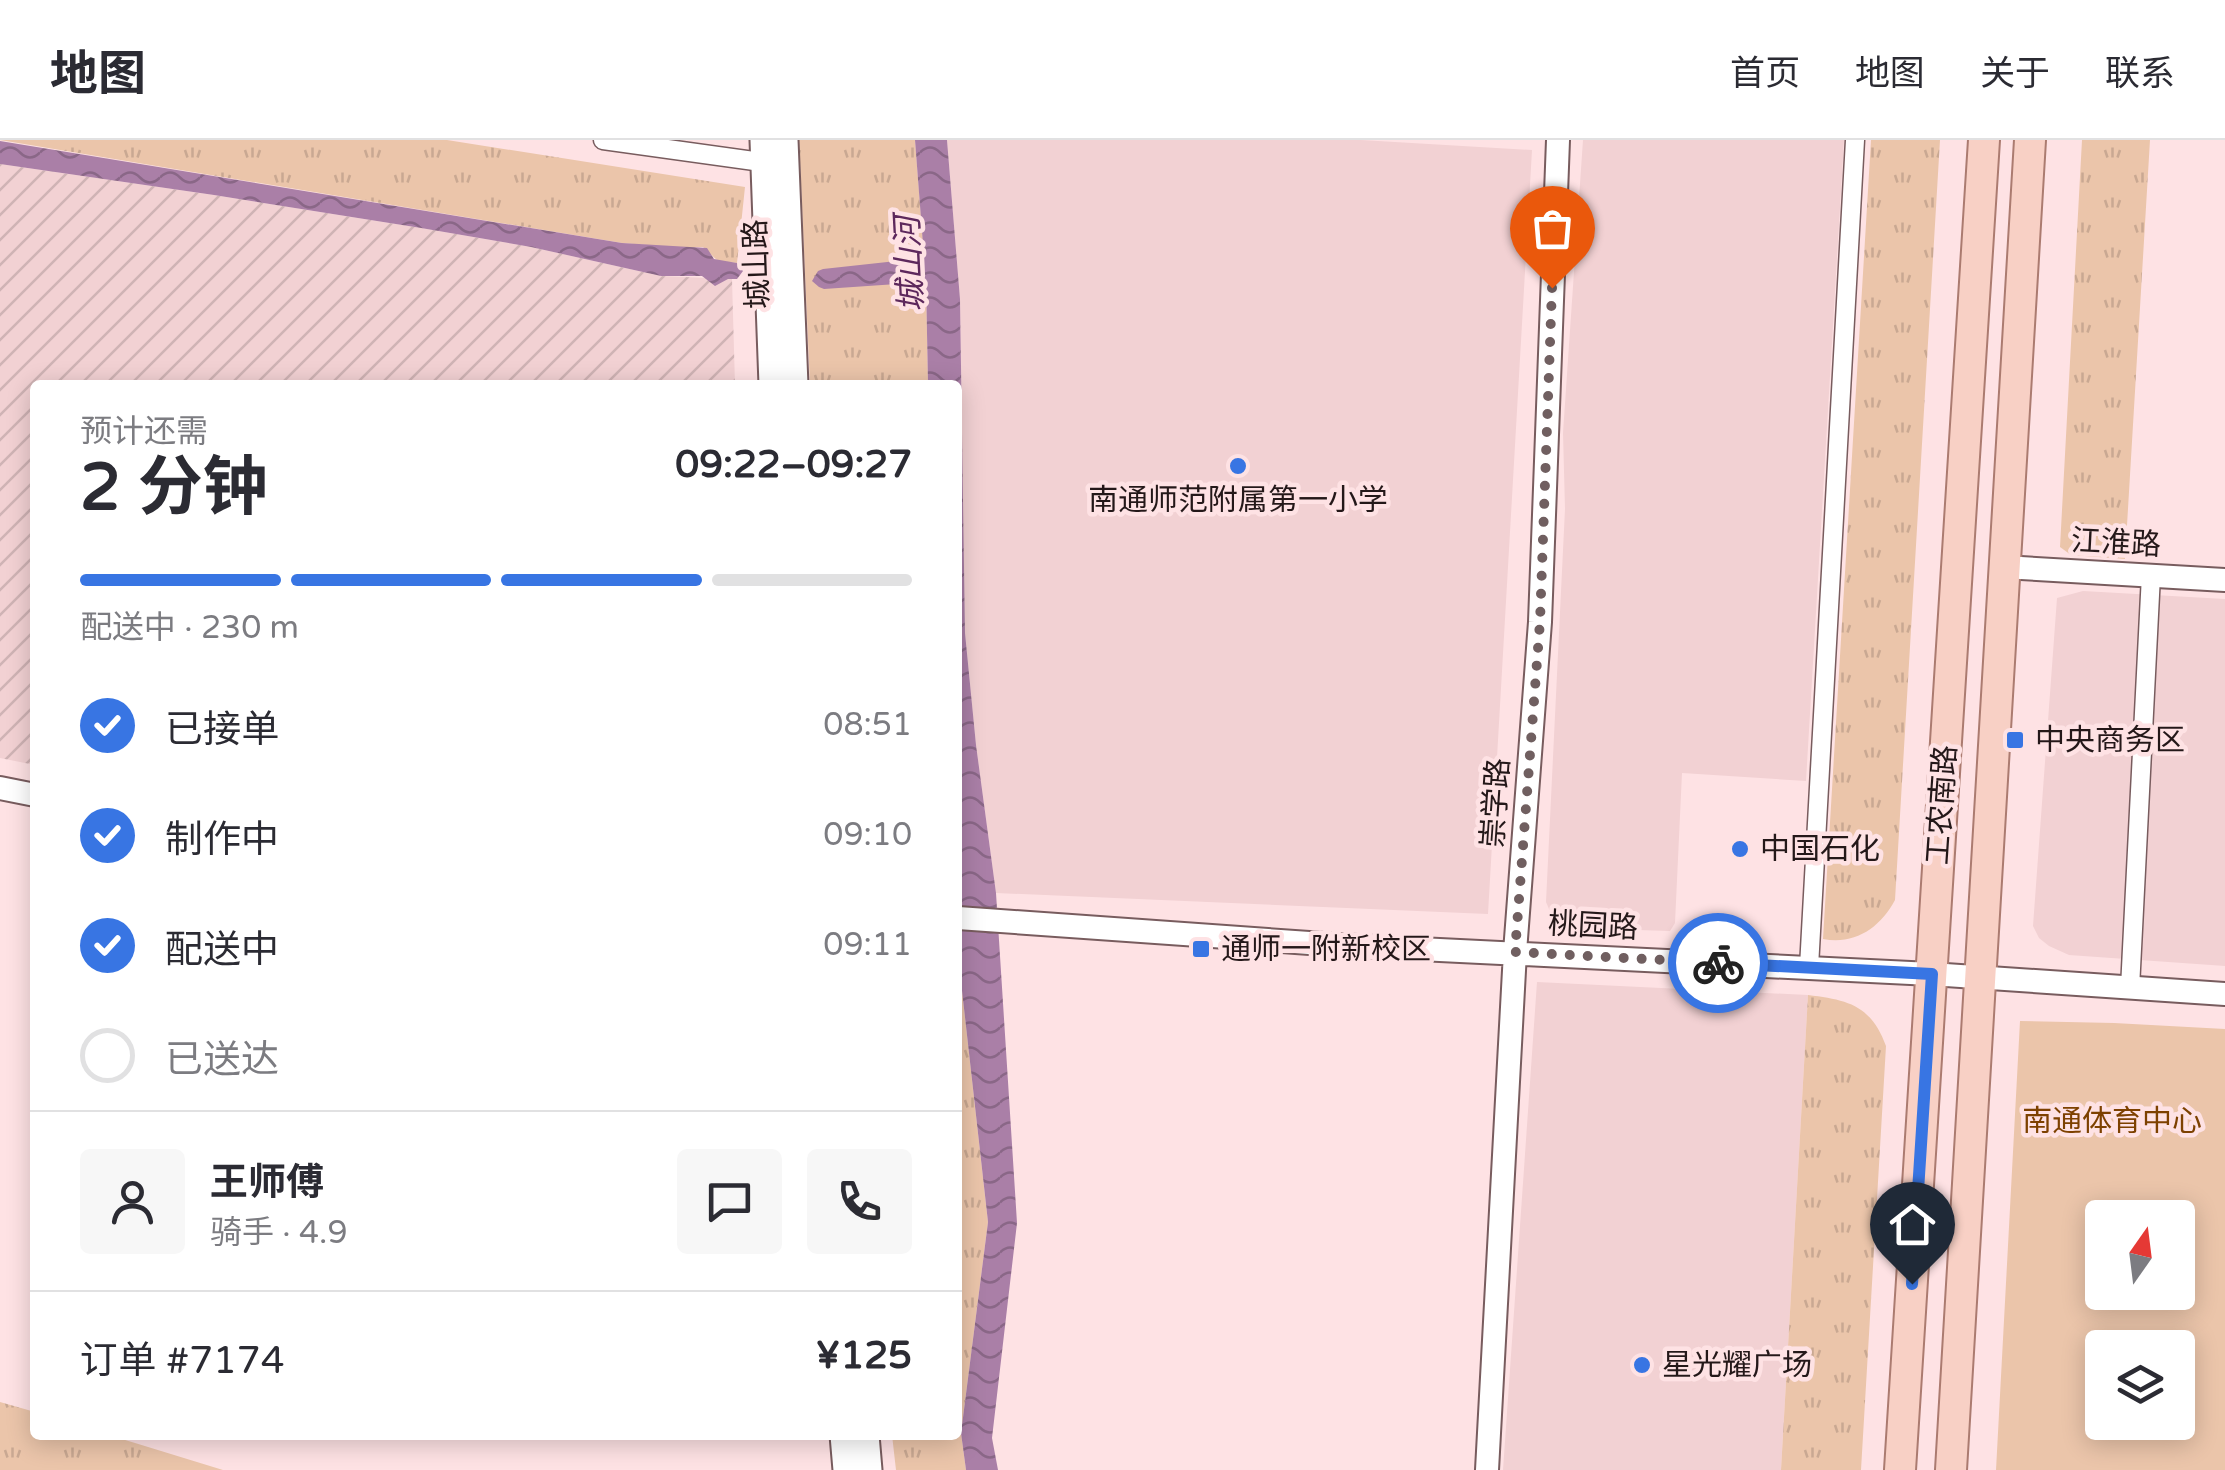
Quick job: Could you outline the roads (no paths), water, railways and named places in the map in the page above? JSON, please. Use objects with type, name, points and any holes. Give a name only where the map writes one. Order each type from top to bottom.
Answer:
[{"type":"main road","name":"工农南路","points":[[1900,1470],[1984,140]]},
{"type":"main road","name":"工农南路","points":[[1951,1470],[2030,140]]},
{"type":"main road","name":"城山路","points":[[772,380],[774,152]]},
{"type":"main road","name":"城山路","points":[[774,152],[795,380]]},
{"type":"main road","points":[[843,1440],[846,1470]]},
{"type":"main road","points":[[866,1440],[869,1470]]},
{"type":"street","points":[[603,140],[774,152]]},
{"type":"street","name":"崇学路","points":[[1487,1470],[1515,952],[1540,622],[1558,140]]},
{"type":"street","points":[[1810,968],[1855,140]]},
{"type":"street","name":"江淮路","points":[[2003,567],[2225,580]]},
{"type":"street","points":[[2130,988],[2151,575]]},
{"type":"street","points":[[0,788],[30,794]]},
{"type":"street","name":"桃园路","points":[[962,918],[1338,945],[1932,974],[2225,994]]},
{"type":"water","name":"城山河","points":[[915,140],[947,140],[960,299],[961,380],[928,380],[926,282],[824,289],[812,281],[823,269],[924,258]]},
{"type":"water","points":[[0,141],[622,243],[707,248],[714,259],[737,263],[743,271],[737,279],[715,286],[702,276],[661,276],[421,228],[0,164]]},
{"type":"water","points":[[962,433],[965,633],[996,893],[1017,1223],[992,1438],[998,1470],[966,1470],[962,1425],[988,1222],[962,991]]},
{"type":"place","name":"南通师范附属第一小学","points":[[1238,466]]},
{"type":"place","name":"中央商务区","points":[[2015,740]]},
{"type":"place","name":"中国石化","points":[[1740,849]]},
{"type":"place","name":"通师一附新校区","points":[[1201,949]]},
{"type":"place","name":"星光耀广场","points":[[1642,1365]]},
{"type":"park label","name":"南通体育中心","points":[[2112,1121]]}]
